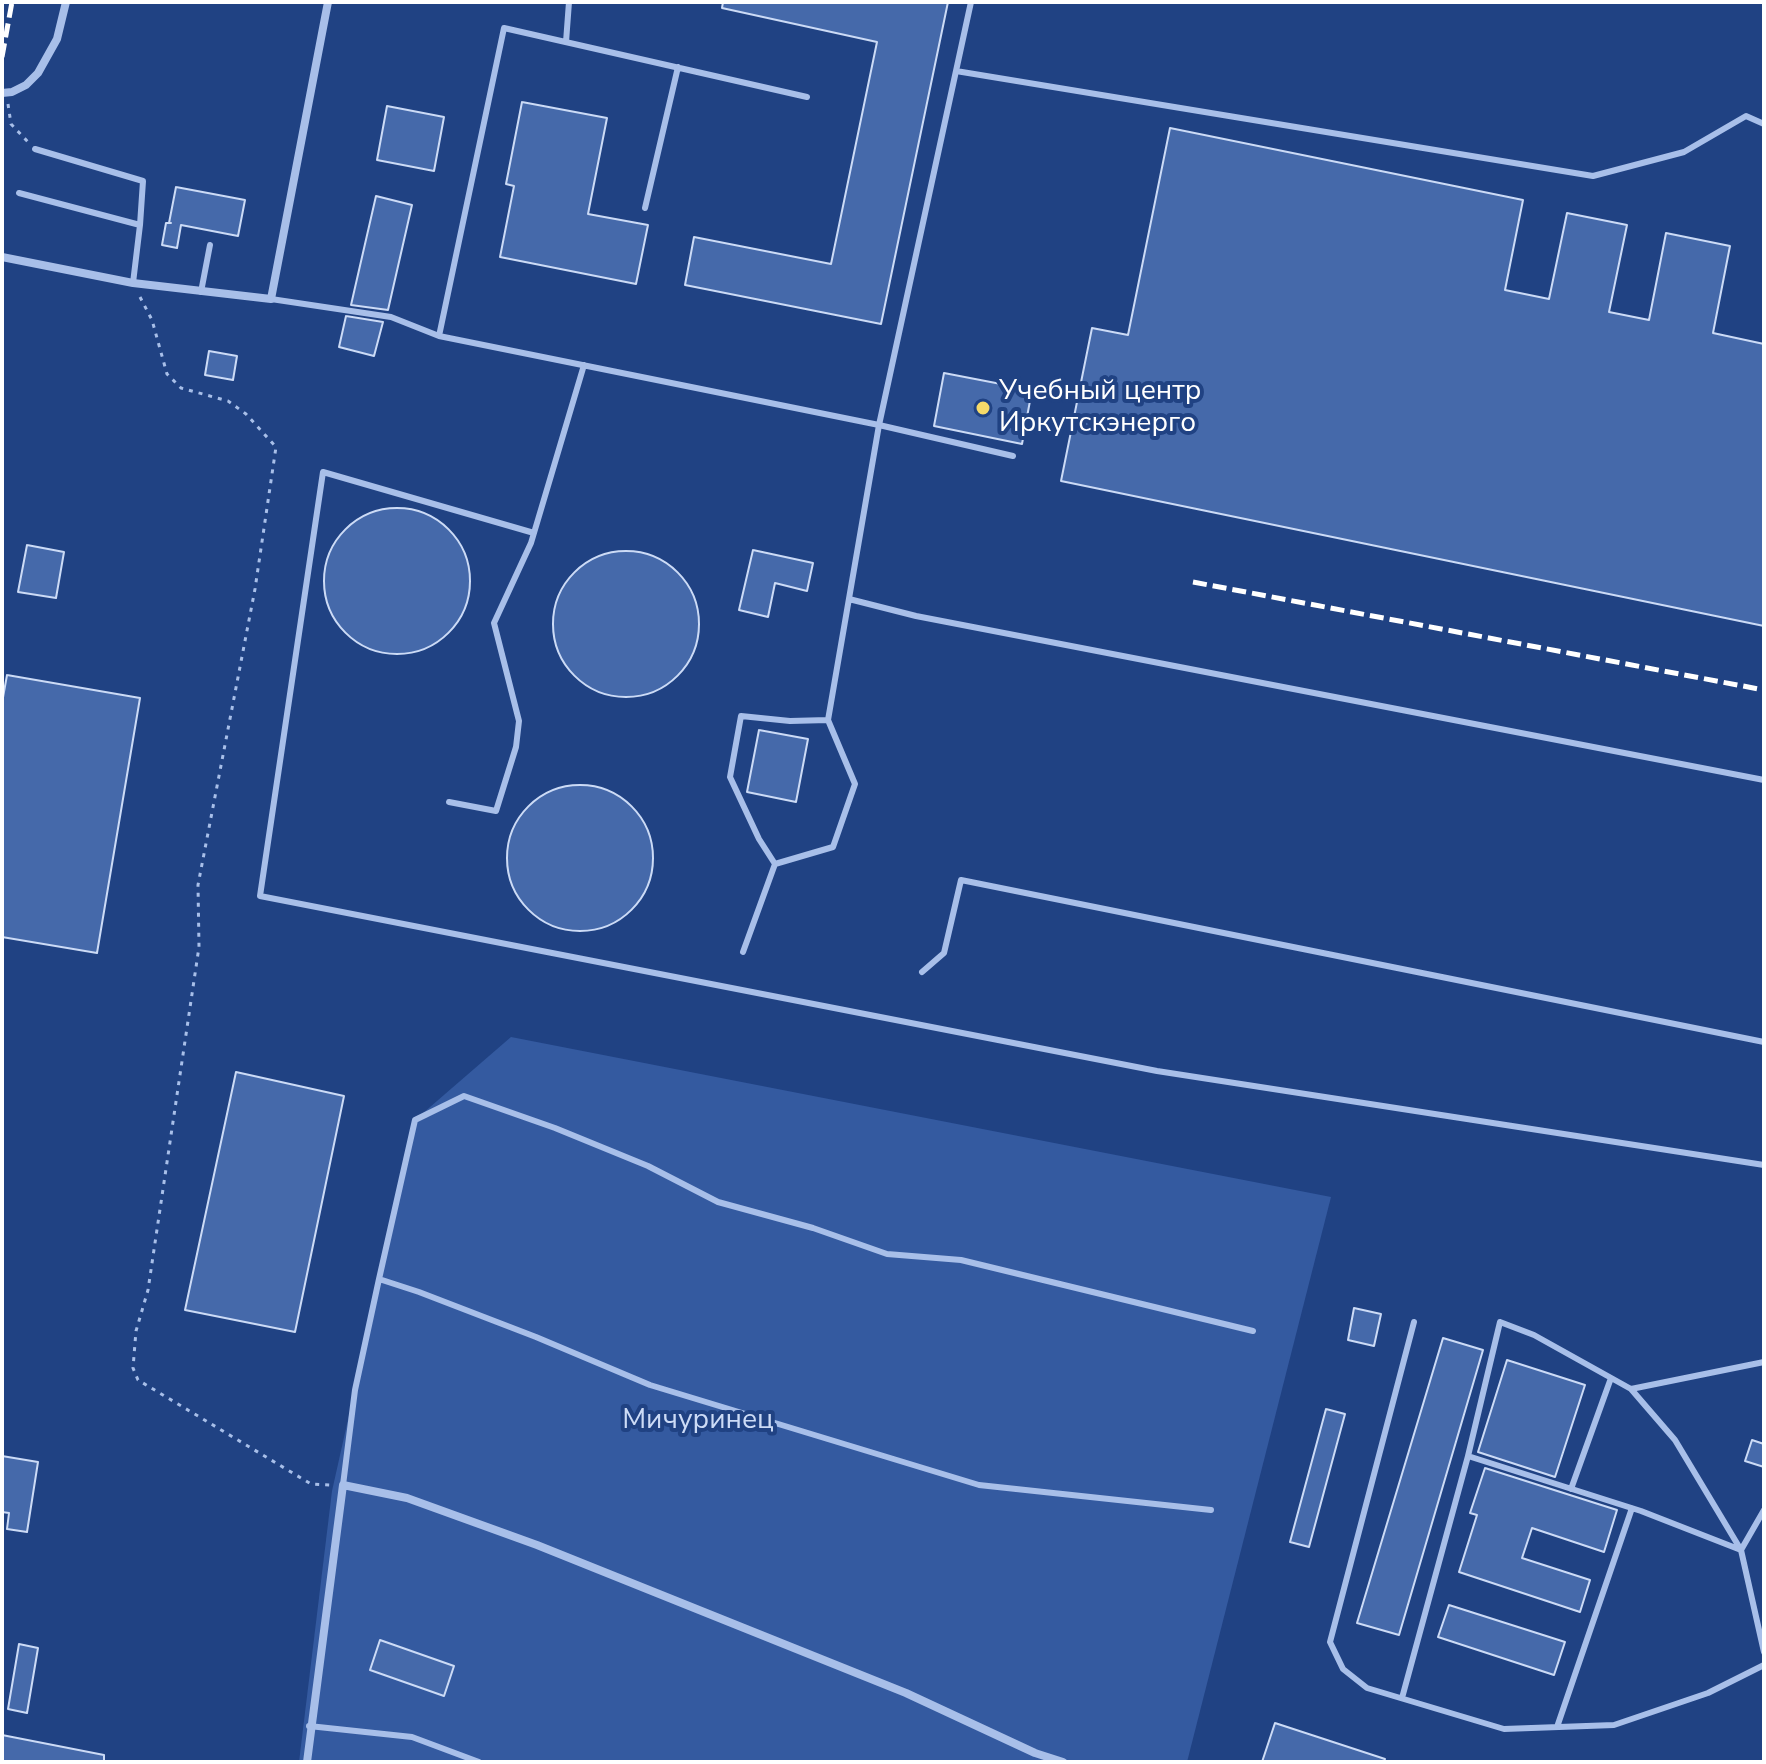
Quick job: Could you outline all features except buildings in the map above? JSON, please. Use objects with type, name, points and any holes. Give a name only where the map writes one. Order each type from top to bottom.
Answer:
[{"type":"street","points":[[4,93],[26,85],[38,73],[57,39],[66,2]]},
{"type":"street","points":[[2,257],[133,283],[271,299],[328,2]]},
{"type":"street","points":[[307,1762],[309,1726],[343,1485],[407,1498],[537,1545],[906,1693],[1035,1753],[1063,1762]]},
{"type":"lane","points":[[566,42],[569,2]]},
{"type":"lane","points":[[775,864],[833,847],[855,784],[828,720],[879,425],[971,2]]},
{"type":"lane","points":[[439,336],[504,28],[807,97]]},
{"type":"lane","points":[[645,208],[678,67]]},
{"type":"lane","points":[[956,71],[1593,176],[1684,152],[1746,116],[1764,124]]},
{"type":"lane","points":[[35,149],[143,181],[133,283]]},
{"type":"lane","points":[[19,193],[140,225]]},
{"type":"lane","points":[[201,292],[210,245]]},
{"type":"lane","points":[[271,299],[391,317],[439,336],[879,425],[1013,456]]},
{"type":"lane","points":[[449,802],[496,811],[500,799],[516,747],[519,721],[494,623],[534,533],[584,365]]},
{"type":"lane","points":[[534,533],[323,472],[260,896],[1157,1071],[1764,1165]]},
{"type":"lane","points":[[849,599],[916,616],[1764,780]]},
{"type":"lane","points":[[775,864],[759,839],[730,777],[741,716],[790,721],[828,720]]},
{"type":"lane","points":[[743,952],[775,864]]},
{"type":"lane","points":[[922,972],[944,953],[961,880],[1764,1042]]},
{"type":"lane","points":[[343,1485],[355,1390],[415,1120],[464,1096],[555,1128],[648,1166],[718,1202],[813,1228],[887,1254],[961,1260],[1253,1331]]},
{"type":"lane","points":[[379,1279],[522,1331],[650,1385],[979,1485],[1211,1510]]},
{"type":"lane","points":[[1414,1322],[1330,1642],[1343,1669],[1367,1688],[1504,1729],[1614,1725],[1708,1693],[1764,1665]]},
{"type":"lane","points":[[1402,1698],[1468,1456],[1500,1322],[1534,1335],[1631,1389],[1675,1440],[1741,1550],[1764,1652]]},
{"type":"lane","points":[[1631,1389],[1764,1362]]},
{"type":"lane","points":[[1571,1489],[1611,1378]]},
{"type":"lane","points":[[1468,1456],[1632,1508],[1741,1550]]},
{"type":"lane","points":[[1557,1727],[1632,1508]]},
{"type":"lane","points":[[1741,1550],[1764,1510]]},
{"type":"lane","points":[[309,1726],[412,1737],[479,1762]]},
{"type":"path","points":[[4,93],[11,124],[35,149]]},
{"type":"path","points":[[133,283],[152,320],[167,374],[181,388],[228,401],[246,414],[276,447],[255,589],[198,885],[199,947],[148,1290],[136,1331],[133,1368],[138,1380],[311,1484],[343,1485]]},
{"type":"green space","name":"Мичуринец","points":[[511,1037],[1331,1197],[1187,1762],[299,1762],[332,1491],[415,1120]]},
{"type":"railway","points":[[2,57],[12,2]]},
{"type":"railway","points":[[1193,582],[1764,690]]},
{"type":"place","name":"Учебный центр Иркутскэнерго","points":[[983,408]]}]
